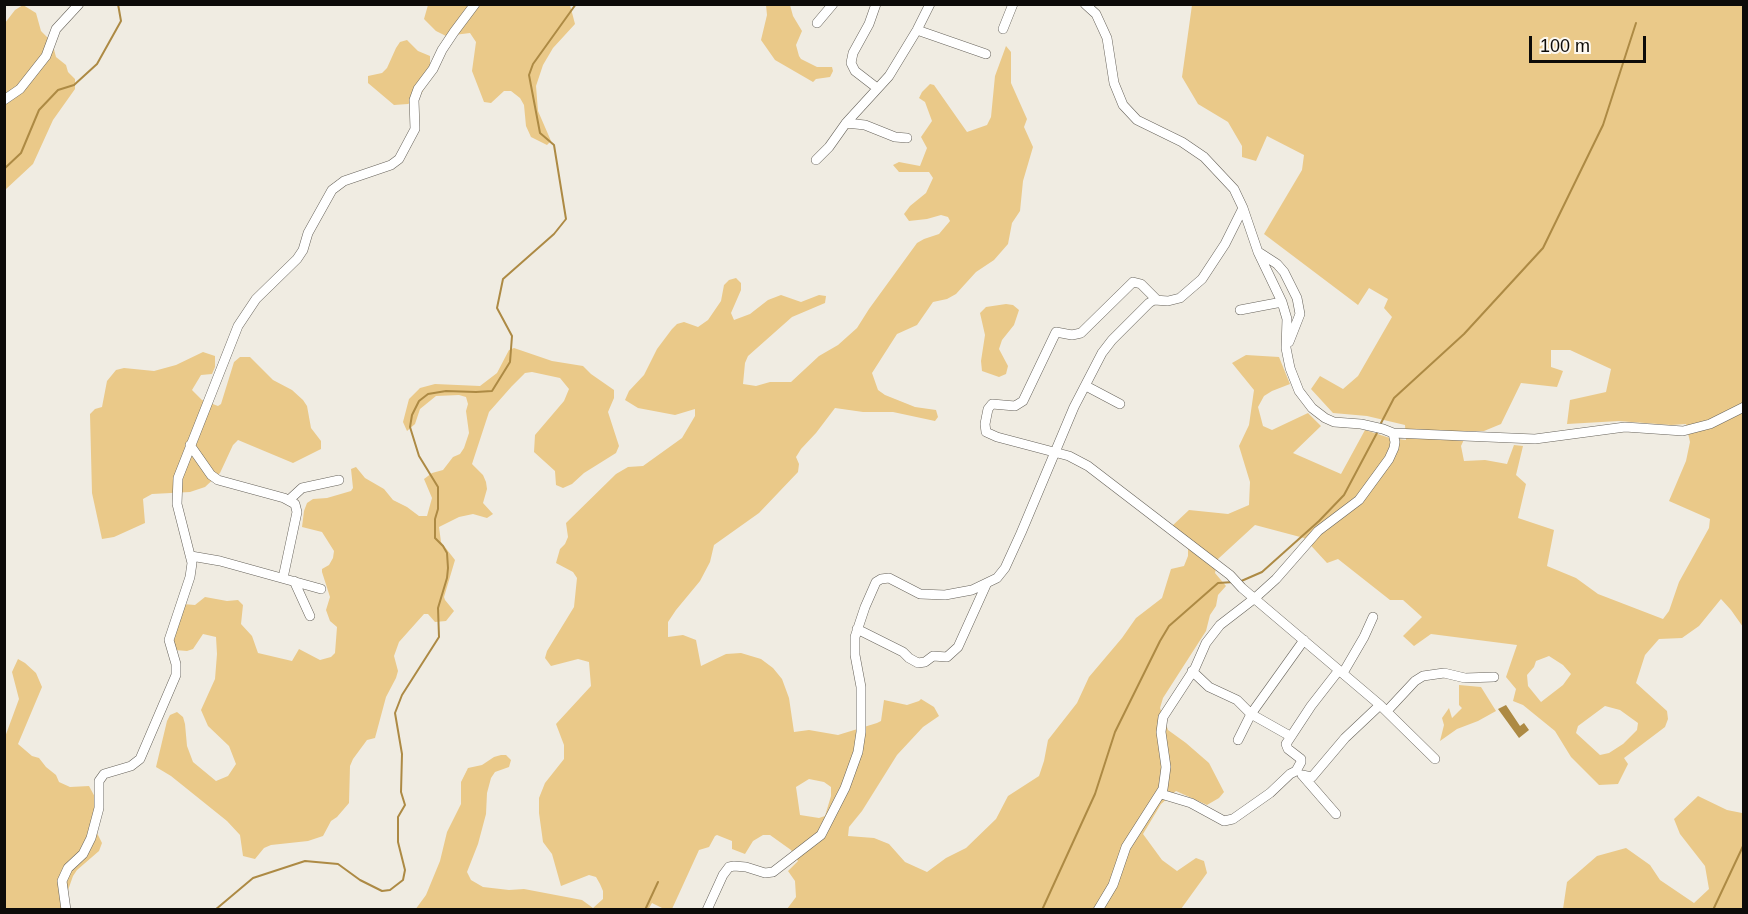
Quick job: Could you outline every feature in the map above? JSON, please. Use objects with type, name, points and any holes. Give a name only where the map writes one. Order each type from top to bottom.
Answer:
[{"type":"street","points":[[4,100],[20,89],[33,73],[46,56],[56,29],[79,4]]},
{"type":"street","points":[[66,909],[62,881],[68,868],[83,854],[91,838],[99,808],[99,781],[104,774],[132,766],[140,759],[174,683],[177,669],[169,640],[191,573],[191,556],[176,492],[190,445],[235,333],[245,312],[297,259],[303,250],[308,232],[332,190],[344,181],[391,165],[399,159],[415,129],[414,100],[418,89],[433,69],[454,32],[475,4]]},
{"type":"street","points":[[817,22],[833,4]]},
{"type":"street","points":[[876,4],[869,24],[853,53],[851,63],[855,71],[877,88]]},
{"type":"street","points":[[816,160],[889,75],[930,4]]},
{"type":"street","points":[[1002,29],[1012,4]]},
{"type":"street","points":[[1085,4],[1096,14],[1107,38],[1114,83],[1123,105],[1137,120],[1182,142],[1204,157],[1234,189],[1258,252],[1282,302],[1287,319],[1286,348],[1290,368],[1299,391],[1317,413],[1334,422],[1361,424],[1393,433],[1535,439],[1625,427],[1683,431],[1710,424],[1743,407]]},
{"type":"street","points":[[917,30],[986,54]]},
{"type":"street","points":[[846,123],[865,125],[895,137],[907,138]]},
{"type":"street","points":[[707,909],[729,867],[746,867],[765,873],[777,870],[821,835],[830,818],[845,788],[858,752],[861,732],[861,687],[855,655],[855,637],[876,582],[889,579],[908,590],[930,596],[972,590],[998,578],[1056,453],[1074,407],[1106,346],[1149,303],[1180,298],[1202,279],[1225,244],[1243,208]]},
{"type":"street","points":[[1258,252],[1277,264],[1284,272],[1297,298],[1300,314],[1286,348]]},
{"type":"street","points":[[1157,300],[1139,282],[1131,282],[1081,333],[1072,335],[1056,332],[1021,404],[1008,406],[995,403],[990,406],[985,424],[986,432],[1069,456],[1088,466],[1230,575],[1242,588],[1384,708],[1435,759]]},
{"type":"street","points":[[1240,310],[1282,302]]},
{"type":"street","points":[[1086,386],[1120,404]]},
{"type":"street","points":[[1098,909],[1113,885],[1126,847],[1161,794],[1166,767],[1161,723],[1166,710],[1192,672],[1206,643],[1220,625],[1276,579],[1318,531],[1359,500],[1395,448],[1393,433]]},
{"type":"street","points":[[190,445],[211,475],[218,480],[289,500],[295,504],[297,512],[283,578]]},
{"type":"street","points":[[289,500],[302,488],[339,480]]},
{"type":"street","points":[[191,556],[220,561],[321,589]]},
{"type":"street","points":[[294,581],[310,616]]},
{"type":"street","points":[[857,628],[897,648],[918,663],[925,662],[933,656],[948,657],[958,647],[986,585]]},
{"type":"street","points":[[1299,773],[1301,759],[1286,747],[1290,736],[1359,648],[1373,617]]},
{"type":"street","points":[[1238,740],[1251,714],[1304,640]]},
{"type":"street","points":[[1192,672],[1209,687],[1237,700],[1251,714],[1290,736]]},
{"type":"street","points":[[1161,794],[1191,803],[1224,821],[1229,821],[1269,793],[1290,774],[1299,773],[1312,777],[1345,738],[1424,676],[1444,673],[1466,678],[1494,677]]},
{"type":"street","points":[[1299,773],[1336,814]]},
{"type":"shaded area","points":[[23,5],[36,13],[41,31],[52,42],[56,57],[66,65],[68,72],[75,79],[75,89],[53,120],[33,164],[5,190],[5,23],[15,10]]},
{"type":"shaded area","points":[[428,5],[570,5],[575,24],[553,48],[543,65],[536,86],[538,111],[551,141],[547,145],[531,137],[526,126],[524,105],[520,98],[511,91],[504,91],[491,103],[484,102],[472,71],[476,42],[470,33],[446,36],[436,31],[424,19]]},
{"type":"shaded area","points":[[766,5],[790,5],[793,16],[802,31],[796,45],[799,56],[817,67],[832,67],[830,77],[816,79],[813,82],[775,60],[761,40],[767,15]]},
{"type":"shaded area","points":[[1192,5],[1743,5],[1743,627],[1721,599],[1699,626],[1682,638],[1659,639],[1645,655],[1636,683],[1667,711],[1668,719],[1665,727],[1624,758],[1628,764],[1618,784],[1599,785],[1571,757],[1555,731],[1523,705],[1513,701],[1516,689],[1506,677],[1517,645],[1431,634],[1414,646],[1403,636],[1422,617],[1403,600],[1390,600],[1338,559],[1327,563],[1304,538],[1255,525],[1218,559],[1215,573],[1226,586],[1218,595],[1206,631],[1163,698],[1160,708],[1168,730],[1209,763],[1224,792],[1207,805],[1176,791],[1161,804],[1143,834],[1162,860],[1177,871],[1196,858],[1204,861],[1207,873],[1181,909],[787,909],[796,897],[795,881],[788,871],[798,861],[791,850],[770,835],[763,835],[753,841],[745,854],[732,849],[732,841],[717,835],[709,847],[699,850],[672,909],[662,908],[652,903],[648,910],[415,910],[426,895],[440,861],[447,832],[461,804],[461,782],[468,768],[482,765],[501,755],[506,755],[511,760],[509,767],[495,772],[491,778],[487,793],[486,814],[467,872],[471,880],[483,887],[524,889],[582,900],[593,908],[603,899],[603,891],[596,877],[589,875],[561,886],[552,854],[543,842],[539,813],[539,798],[545,783],[564,759],[564,745],[556,724],[591,686],[589,662],[578,659],[551,666],[545,658],[574,607],[577,578],[573,572],[556,563],[560,549],[568,537],[566,523],[616,474],[628,467],[643,466],[682,438],[695,416],[695,409],[675,415],[638,408],[625,400],[629,391],[644,375],[657,349],[672,329],[684,322],[698,327],[708,320],[721,301],[724,285],[729,280],[736,278],[741,283],[741,290],[731,313],[734,320],[750,314],[768,300],[781,295],[801,302],[819,295],[826,296],[825,303],[792,317],[748,356],[743,384],[756,386],[770,382],[791,382],[819,356],[838,345],[857,328],[917,243],[939,234],[950,221],[948,217],[941,215],[909,221],[904,214],[926,193],[933,178],[929,172],[899,172],[893,165],[899,162],[920,166],[927,148],[921,137],[932,121],[925,102],[919,98],[922,92],[930,84],[934,85],[967,132],[987,125],[991,117],[995,76],[1006,46],[1011,52],[1011,83],[1027,119],[1024,127],[1033,147],[1023,181],[1020,211],[1012,223],[1008,244],[994,260],[976,272],[956,294],[933,302],[917,325],[897,334],[872,373],[878,390],[885,395],[915,407],[936,410],[938,417],[935,421],[893,412],[863,412],[835,408],[796,457],[799,464],[798,472],[759,513],[714,545],[710,562],[700,581],[668,622],[668,637],[683,635],[696,640],[701,666],[726,654],[741,653],[761,659],[773,668],[782,679],[789,698],[794,732],[809,730],[838,735],[877,723],[881,721],[884,700],[907,705],[921,699],[934,707],[939,716],[923,727],[897,755],[862,811],[849,827],[848,836],[874,838],[889,844],[905,862],[927,872],[946,858],[966,848],[996,819],[1008,796],[1039,776],[1048,740],[1077,703],[1089,677],[1136,618],[1162,598],[1171,569],[1184,566],[1188,556],[1188,539],[1171,527],[1189,510],[1228,514],[1249,505],[1250,482],[1239,446],[1249,425],[1254,390],[1232,363],[1246,355],[1279,357],[1290,384],[1264,396],[1258,407],[1263,426],[1272,430],[1308,413],[1321,426],[1293,453],[1341,474],[1365,430],[1390,438],[1406,440],[1405,425],[1367,416],[1333,413],[1311,389],[1320,376],[1343,389],[1358,376],[1392,317],[1384,308],[1388,299],[1369,288],[1358,305],[1264,234],[1302,170],[1304,155],[1267,136],[1256,161],[1242,157],[1242,146],[1228,122],[1198,104],[1182,77]],"holes":[[[1551,350],[1570,350],[1611,369],[1606,392],[1570,400],[1567,424],[1619,421],[1686,424],[1690,442],[1686,461],[1669,501],[1710,519],[1709,528],[1679,582],[1669,611],[1663,619],[1598,594],[1576,578],[1547,566],[1554,530],[1518,518],[1526,484],[1516,475],[1523,446],[1514,445],[1507,464],[1485,460],[1464,461],[1461,446],[1468,431],[1484,431],[1501,424],[1521,383],[1557,387],[1563,371],[1551,367]],[[1549,656],[1563,665],[1571,674],[1563,685],[1541,702],[1528,686],[1527,675],[1536,661]],[[1605,706],[1620,710],[1638,723],[1637,730],[1623,744],[1609,753],[1600,755],[1576,733],[1578,726]],[[809,779],[824,782],[831,787],[831,796],[825,816],[819,818],[800,815],[796,787]]]},
{"type":"shaded area","points":[[407,40],[418,51],[430,56],[430,78],[419,98],[408,104],[394,105],[368,83],[368,76],[382,73],[387,68],[400,42]]},
{"type":"shaded area","points":[[1013,305],[1019,310],[1014,325],[1002,340],[999,349],[1008,366],[1006,374],[999,377],[982,371],[981,361],[985,335],[980,313],[986,307]]},
{"type":"shaded area","points":[[514,348],[552,361],[583,366],[614,390],[614,398],[608,412],[619,446],[616,453],[584,473],[572,484],[563,488],[556,485],[555,471],[534,452],[535,435],[564,401],[569,389],[560,378],[532,372],[525,373],[512,386],[489,412],[472,464],[483,475],[486,482],[487,489],[483,503],[493,514],[487,518],[473,514],[459,517],[439,527],[441,542],[455,560],[444,597],[454,611],[446,621],[435,622],[428,614],[424,614],[399,642],[394,656],[398,671],[386,697],[375,738],[367,740],[350,766],[349,803],[331,821],[323,836],[308,841],[271,845],[264,848],[255,859],[243,856],[240,835],[227,821],[171,776],[156,767],[167,721],[170,715],[177,712],[183,717],[187,746],[193,762],[216,781],[228,776],[236,764],[229,746],[208,726],[201,710],[215,679],[216,637],[203,634],[193,649],[175,650],[173,639],[183,604],[195,605],[205,597],[227,601],[238,600],[243,605],[241,624],[252,636],[258,653],[292,661],[299,649],[320,660],[331,657],[335,653],[337,627],[330,621],[326,610],[330,597],[322,569],[329,565],[334,551],[322,532],[302,527],[307,503],[313,499],[327,498],[351,491],[353,488],[351,469],[356,467],[365,478],[384,489],[393,500],[419,516],[427,516],[432,498],[424,479],[432,473],[443,470],[464,448],[469,433],[466,411],[468,404],[466,397],[459,395],[436,396],[420,409],[415,424],[407,431],[403,422],[409,399],[420,388],[435,384],[480,386],[497,373],[509,350]]},
{"type":"shaded area","points":[[203,352],[215,356],[215,367],[212,374],[201,375],[192,390],[202,400],[218,406],[221,404],[234,362],[240,357],[250,357],[273,380],[292,390],[303,400],[307,406],[311,428],[321,441],[321,449],[293,463],[238,440],[233,445],[220,473],[205,487],[190,492],[152,494],[143,499],[145,523],[114,537],[102,539],[92,493],[90,414],[102,407],[107,381],[116,370],[124,368],[154,371],[176,365]]},
{"type":"shaded area","points":[[18,659],[36,673],[42,687],[18,744],[32,756],[39,758],[56,775],[59,782],[70,787],[89,786],[96,799],[93,825],[102,843],[99,851],[73,876],[67,893],[70,909],[5,909],[5,737],[19,699],[12,672]]},
{"type":"shaded area","points":[[1459,685],[1481,687],[1496,711],[1457,729],[1440,741],[1444,725],[1442,718],[1449,708],[1452,718],[1462,708],[1459,705]]},
{"type":"shaded area","points":[[1506,705],[1520,726],[1524,723],[1529,730],[1519,738],[1498,709]]},
{"type":"shaded area","points":[[1698,796],[1727,810],[1742,813],[1743,811],[1743,909],[1563,909],[1567,882],[1597,856],[1626,848],[1650,865],[1660,880],[1694,903],[1709,889],[1705,866],[1680,834],[1674,819]]},
{"type":"waterway","points":[[4,169],[21,153],[39,110],[58,90],[74,85],[97,64],[121,21],[118,4]]},
{"type":"waterway","points":[[215,910],[253,878],[305,861],[338,864],[360,880],[382,891],[390,890],[403,880],[405,870],[398,842],[398,817],[405,805],[401,792],[402,754],[395,713],[402,695],[439,637],[438,608],[448,568],[447,553],[435,538],[438,487],[419,456],[410,427],[412,415],[419,401],[428,394],[446,391],[492,391],[510,362],[512,336],[497,308],[503,279],[554,234],[566,219],[554,145],[540,133],[529,75],[533,64],[576,4]]},
{"type":"waterway","points":[[1380,425],[1394,398],[1464,334],[1543,248],[1603,125],[1636,23]]},
{"type":"waterway","points":[[1239,582],[1262,572],[1319,521],[1344,495],[1378,431]]},
{"type":"waterway","points":[[1042,910],[1095,794],[1115,732],[1160,641],[1169,626],[1218,583],[1234,582]]},
{"type":"waterway","points":[[1713,910],[1744,844]]},
{"type":"waterway","points":[[645,910],[658,882]]}]
